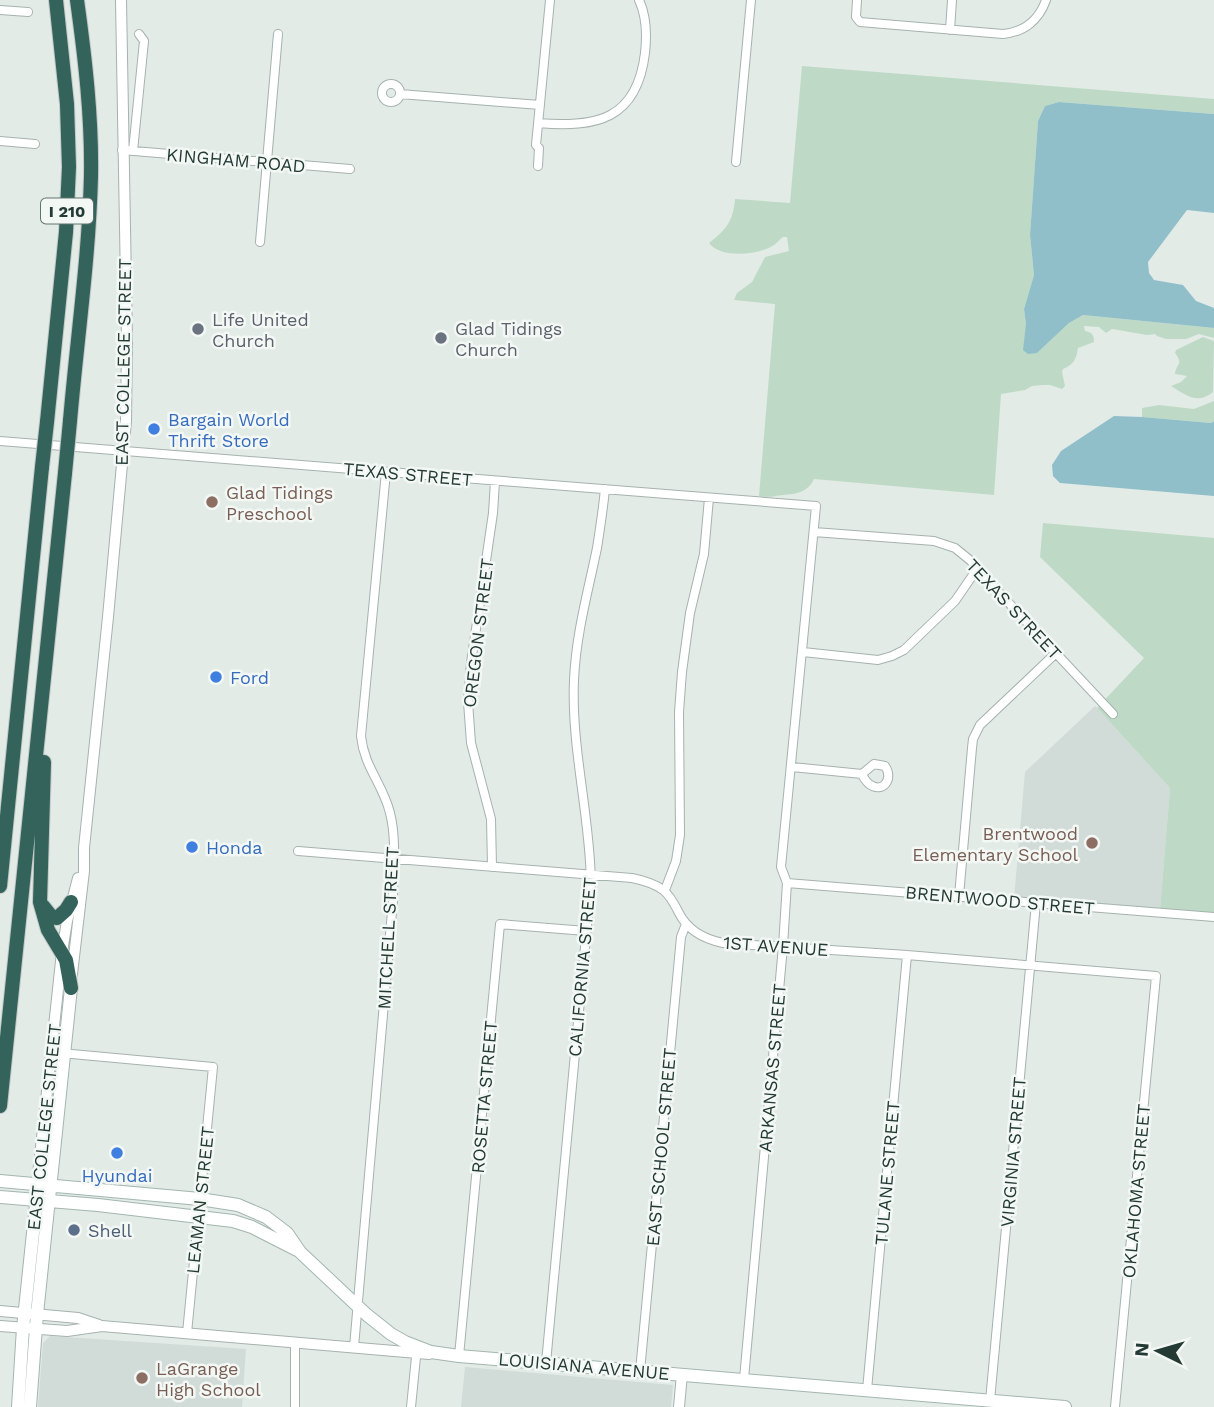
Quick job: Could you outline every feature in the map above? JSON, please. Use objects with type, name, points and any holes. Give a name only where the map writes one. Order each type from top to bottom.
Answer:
[{"type":"highway","name":"I 210","points":[[0,886],[66,232],[69,167],[67,104],[56,0]]},
{"type":"highway","name":"I 210","points":[[0,1106],[87,250],[91,176],[87,83],[77,0]]},
{"type":"highway","points":[[48,625],[50,684],[42,791],[40,902],[48,930],[66,960],[71,988]]},
{"type":"highway","points":[[0,847],[7,808]]},
{"type":"highway","points":[[40,902],[46,912],[57,918],[71,902]]},
{"type":"main road","name":"EAST COLLEGE STREET","points":[[18,1407],[44,1185],[65,1054],[71,988]]},
{"type":"main road","points":[[0,1181],[200,1199],[237,1205],[266,1217],[287,1233],[300,1252]]},
{"type":"main road","points":[[0,1197],[233,1221],[252,1227],[300,1252]]},
{"type":"main road","name":"LOUISIANA AVENUE","points":[[300,1252],[385,1330],[416,1350],[459,1356],[867,1390],[912,1401],[990,1401],[1065,1407]]},
{"type":"main road","name":"EAST COLLEGE STREET","points":[[29,1328],[30,1407]]},
{"type":"street","name":"EAST COLLEGE STREET","points":[[71,988],[124,451],[127,150],[121,0]]},
{"type":"street","points":[[538,166],[539,148],[536,145],[550,0]]},
{"type":"street","points":[[538,123],[568,125],[594,122],[616,112],[629,100],[641,73],[646,47],[645,20],[639,0]]},
{"type":"street","points":[[736,162],[751,0]]},
{"type":"street","points":[[857,0],[858,21],[864,23],[1003,34],[1016,32],[1036,19],[1046,0]]},
{"type":"street","points":[[950,30],[952,0]]},
{"type":"street","points":[[0,10],[28,12]]},
{"type":"street","points":[[127,150],[144,41],[139,34]]},
{"type":"street","points":[[260,242],[278,34]]},
{"type":"street","points":[[400,94],[540,105]]},
{"type":"street","points":[[0,141],[35,144]]},
{"type":"street","name":"KINGHAM ROAD","points":[[127,150],[349,169]]},
{"type":"street","name":"TEXAS STREET","points":[[0,441],[816,506]]},
{"type":"street","name":"MITCHELL STREET","points":[[354,1347],[392,911],[393,831],[390,812],[366,759],[361,736],[386,472]]},
{"type":"street","name":"OREGON STREET","points":[[492,867],[491,819],[471,744],[468,702],[495,481]]},
{"type":"street","name":"CALIFORNIA STREET","points":[[546,1363],[590,874],[576,736],[574,681],[580,623],[597,548],[605,489]]},
{"type":"street","points":[[298,851],[632,877],[665,890],[676,861],[680,835],[681,672],[690,613],[704,554],[709,498]]},
{"type":"street","name":"ARKANSAS STREET","points":[[744,1380],[783,946],[787,883],[781,867],[816,506]]},
{"type":"street","name":"TEXAS STREET","points":[[814,532],[934,541],[955,548],[971,561],[1112,714]]},
{"type":"street","points":[[803,652],[878,660],[892,656],[904,650],[955,601],[977,569]]},
{"type":"street","points":[[959,897],[975,733],[980,725],[1056,653]]},
{"type":"street","points":[[792,767],[862,774]]},
{"type":"street","name":"EAST COLLEGE STREET","points":[[44,1185],[51,1052],[62,952],[84,848]]},
{"type":"street","name":"BRENTWOOD STREET","points":[[787,883],[1214,918]]},
{"type":"street","name":"1ST AVENUE","points":[[665,890],[687,925],[700,935],[715,941],[1156,976]]},
{"type":"street","name":"VIRGINIA STREET","points":[[990,1401],[1036,903]]},
{"type":"street","name":"ROSETTA STREET","points":[[459,1356],[500,924],[586,931]]},
{"type":"street","name":"EAST SCHOOL STREET","points":[[640,1371],[681,937],[687,925]]},
{"type":"street","name":"TULANE STREET","points":[[867,1390],[907,955]]},
{"type":"street","name":"OKLAHOMA STREET","points":[[1115,1407],[1156,976]]},
{"type":"street","points":[[51,1052],[65,1054]]},
{"type":"street","name":"LEAMAN STREET","points":[[65,1054],[213,1067],[187,1333]]},
{"type":"street","points":[[0,1311],[78,1318],[102,1326]]},
{"type":"street","points":[[0,1326],[67,1331],[102,1326],[416,1350],[411,1407]]},
{"type":"street","points":[[295,1342],[295,1407]]},
{"type":"street","points":[[679,1407],[682,1374]]},
{"type":"shaded area","name":"Brentwood Elementary School","points":[[1095,706],[1170,788],[1160,910],[1014,899],[1025,772]]},
{"type":"shaded area","name":"LaGrange High School","points":[[50,1336],[246,1349],[242,1407],[38,1407],[43,1343]]},
{"type":"shaded area","points":[[465,1367],[673,1385],[671,1407],[461,1407]]},
{"type":"green space","points":[[802,66],[1214,99],[1214,114],[1059,102],[1045,106],[1038,121],[1030,235],[1034,275],[1024,309],[1026,324],[1037,353],[1069,323],[1083,315],[1214,328],[1214,338],[1199,334],[1186,339],[1166,339],[1155,334],[1112,329],[1106,333],[1099,327],[1084,326],[1085,331],[1094,337],[1094,342],[1078,348],[1074,361],[1063,369],[1065,386],[1062,389],[1043,385],[1001,394],[994,495],[814,479],[809,487],[797,493],[759,496],[775,304],[734,300],[737,293],[752,282],[765,257],[789,251],[787,237],[759,251],[740,254],[722,251],[709,243],[728,224],[735,199],[790,203]]},
{"type":"green space","points":[[1203,337],[1214,341],[1213,392],[1197,398],[1171,386],[1187,376],[1175,374],[1179,362],[1176,350]]},
{"type":"green space","points":[[1214,401],[1214,421],[1211,423],[1142,417],[1142,408],[1159,405],[1194,409]]},
{"type":"green space","points":[[1043,523],[1214,538],[1214,915],[1160,910],[1170,788],[1097,708],[1144,658],[1040,557]]},
{"type":"water","points":[[1059,102],[1214,114],[1214,213],[1187,210],[1148,262],[1149,273],[1154,280],[1183,285],[1196,301],[1214,308],[1214,328],[1083,315],[1069,323],[1037,353],[1028,354],[1023,350],[1026,324],[1024,309],[1034,275],[1030,235],[1038,121],[1045,106]]},
{"type":"water","points":[[1114,416],[1211,423],[1214,421],[1214,496],[1060,483],[1053,476],[1052,465],[1061,451]]},
{"type":"place","name":"Life United Church","points":[[198,329]]},
{"type":"place","name":"Glad Tidings Church","points":[[441,338]]},
{"type":"place","name":"Bargain World Thrift Store","points":[[154,429]]},
{"type":"place","name":"Glad Tidings Preschool","points":[[212,502]]},
{"type":"place","name":"Ford","points":[[216,677]]},
{"type":"place","name":"Brentwood Elementary School","points":[[1092,843]]},
{"type":"place","name":"Honda","points":[[192,847]]},
{"type":"place","name":"Hyundai","points":[[117,1153]]},
{"type":"place","name":"Shell","points":[[74,1230]]},
{"type":"place","name":"LaGrange High School","points":[[142,1378]]}]
